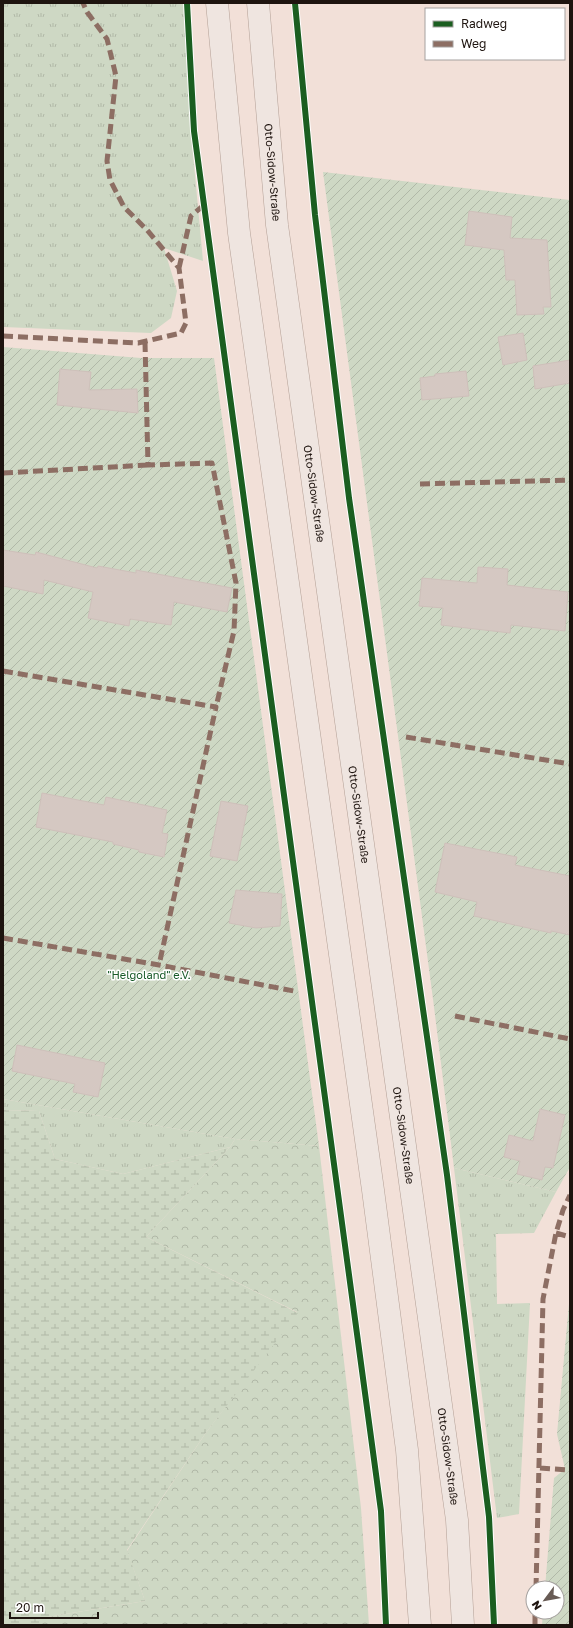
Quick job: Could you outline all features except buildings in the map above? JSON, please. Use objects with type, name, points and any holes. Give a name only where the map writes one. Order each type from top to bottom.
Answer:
[{"type":"main road","points":[[217,3],[239,232],[407,1450],[420,1625]]},
{"type":"main road","name":"Otto-Sidow-Straße","points":[[258,3],[277,224],[456,1513],[463,1625]]},
{"type":"green space","points":[[3,3],[185,3],[191,132],[203,261],[164,248],[177,291],[171,318],[151,333],[3,327]]},
{"type":"green space","points":[[323,172],[570,200],[570,1167],[556,1192],[454,1168],[433,999]]},
{"type":"green space","name":"\"Helgoland\" e.V.","points":[[3,347],[141,358],[214,358],[319,1146],[235,1139],[3,1099]]},
{"type":"green space","points":[[3,1099],[235,1139],[230,1147],[123,1174],[55,1159],[39,1111],[3,1110]]},
{"type":"green space","points":[[3,1110],[39,1111],[55,1159],[123,1174],[230,1147],[146,1237],[298,1313],[205,1434],[127,1550],[145,1601],[41,1618],[41,1625],[3,1625]]},
{"type":"green space","points":[[235,1139],[319,1146],[361,1508],[369,1625],[41,1625],[41,1618],[145,1601],[127,1551],[205,1434],[297,1312],[146,1237],[230,1147]]},
{"type":"green space","points":[[454,1168],[556,1192],[534,1233],[496,1234],[497,1304],[530,1303],[519,1514],[497,1518]]},
{"type":"green space","points":[[570,1293],[570,1625],[542,1625],[542,1620],[565,1620],[565,1580],[546,1580],[554,1478],[565,1469],[557,1434]]},
{"type":"marked path","points":[[3,336],[138,343],[181,333],[186,323],[179,268],[147,230],[124,207],[110,180],[107,161],[116,76],[107,39],[87,12],[83,3]]},
{"type":"marked path","points":[[179,268],[191,216],[204,205]]},
{"type":"marked path","points":[[145,342],[148,465],[212,463],[236,583],[234,631],[216,707]]},
{"type":"marked path","points":[[3,473],[148,465]]},
{"type":"marked path","points":[[420,484],[570,480]]},
{"type":"marked path","points":[[3,671],[216,707],[159,965]]},
{"type":"marked path","points":[[406,737],[570,764]]},
{"type":"marked path","points":[[3,938],[159,965],[294,991]]},
{"type":"marked path","points":[[455,1016],[570,1039]]},
{"type":"marked path","points":[[536,1580],[543,1299],[556,1233],[563,1210],[570,1195]]},
{"type":"marked path","points":[[556,1233],[570,1237]]},
{"type":"marked path","points":[[540,1468],[570,1470]]},
{"type":"marked path","points":[[535,1620],[535,1625]]},
{"type":"cycle path","points":[[187,3],[194,131],[381,1511],[386,1625]]},
{"type":"cycle path","points":[[295,3],[315,215],[349,498],[447,1175],[489,1517],[494,1625]]}]
